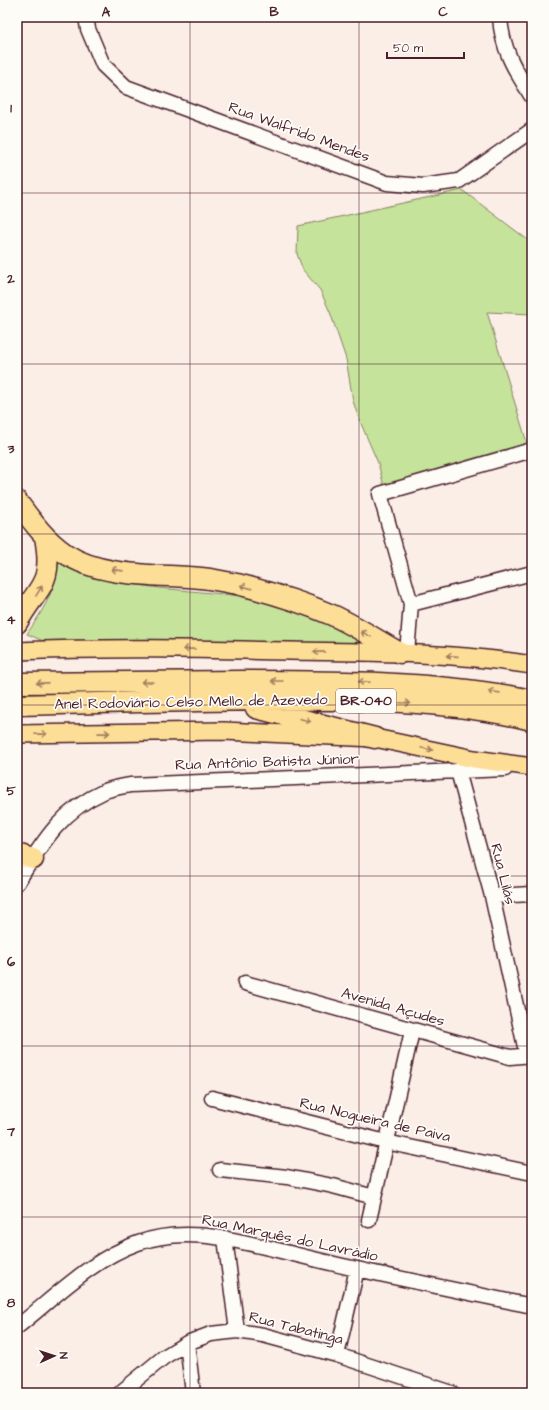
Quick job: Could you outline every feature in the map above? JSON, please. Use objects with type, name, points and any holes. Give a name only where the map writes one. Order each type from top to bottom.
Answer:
[{"type":"highway","points":[[17,500],[45,537],[66,554],[83,563],[100,568],[131,572],[203,578],[238,585],[281,597],[332,615],[404,653]]},
{"type":"highway","points":[[17,624],[44,582],[48,568],[48,554],[45,537]]},
{"type":"highway","name":"Anel Rodoviário Celso Mello de Azevedo","points":[[17,683],[316,681],[418,684],[495,692],[532,700]]},
{"type":"highway","name":"Anel Rodoviário Celso Mello de Azevedo","points":[[17,705],[325,699],[418,703],[494,711],[532,720]]},
{"type":"highway","points":[[198,701],[264,709],[375,738]]},
{"type":"main road","points":[[17,651],[169,649],[404,653],[496,659],[532,666]]},
{"type":"main road","name":"Anel Rodoviário Celso Mello de Azevedo","points":[[17,734],[224,731],[375,738],[474,759],[532,767]]},
{"type":"street","name":"Rua Walfrido Mendes","points":[[86,17],[88,29],[103,66],[126,87],[387,183],[423,186],[459,181],[532,130]]},
{"type":"street","points":[[500,17],[502,37],[506,52],[532,97]]},
{"type":"street","points":[[404,653],[411,604],[380,494],[532,450]]},
{"type":"street","points":[[411,604],[532,573]]},
{"type":"street","name":"Rua Antônio Batista Júnior","points":[[17,883],[25,856],[79,804],[104,791],[130,785],[532,767]]},
{"type":"street","name":"Rua Lilás","points":[[458,771],[492,896],[530,1055]]},
{"type":"street","points":[[492,896],[532,894]]},
{"type":"street","name":"Avenida Açudes","points":[[245,983],[412,1031],[510,1057],[530,1055]]},
{"type":"street","points":[[369,1220],[412,1031]]},
{"type":"street","name":"Rua Nogueira de Paiva","points":[[212,1098],[386,1142],[532,1172]]},
{"type":"street","points":[[220,1170],[287,1177],[333,1186],[374,1197]]},
{"type":"street","name":"Rua Marquês do Lavrádio","points":[[17,1327],[85,1273],[112,1254],[139,1242],[164,1236],[192,1234],[225,1238],[357,1269],[532,1306]]},
{"type":"street","points":[[225,1238],[237,1332]]},
{"type":"street","points":[[337,1355],[357,1269]]},
{"type":"street","name":"Rua Tabatinga","points":[[120,1393],[164,1357],[187,1343],[211,1334],[237,1332],[263,1335],[337,1355],[452,1393]]},
{"type":"street","points":[[187,1343],[193,1393]]},
{"type":"green space","points":[[462,190],[532,243],[532,314],[487,312],[528,446],[384,486],[378,463],[353,401],[346,359],[330,312],[320,290],[303,270],[297,254],[298,226]]},
{"type":"green space","points":[[58,548],[92,578],[159,588],[243,596],[330,622],[386,647],[64,650],[27,634],[46,604],[54,583],[57,572]]}]
